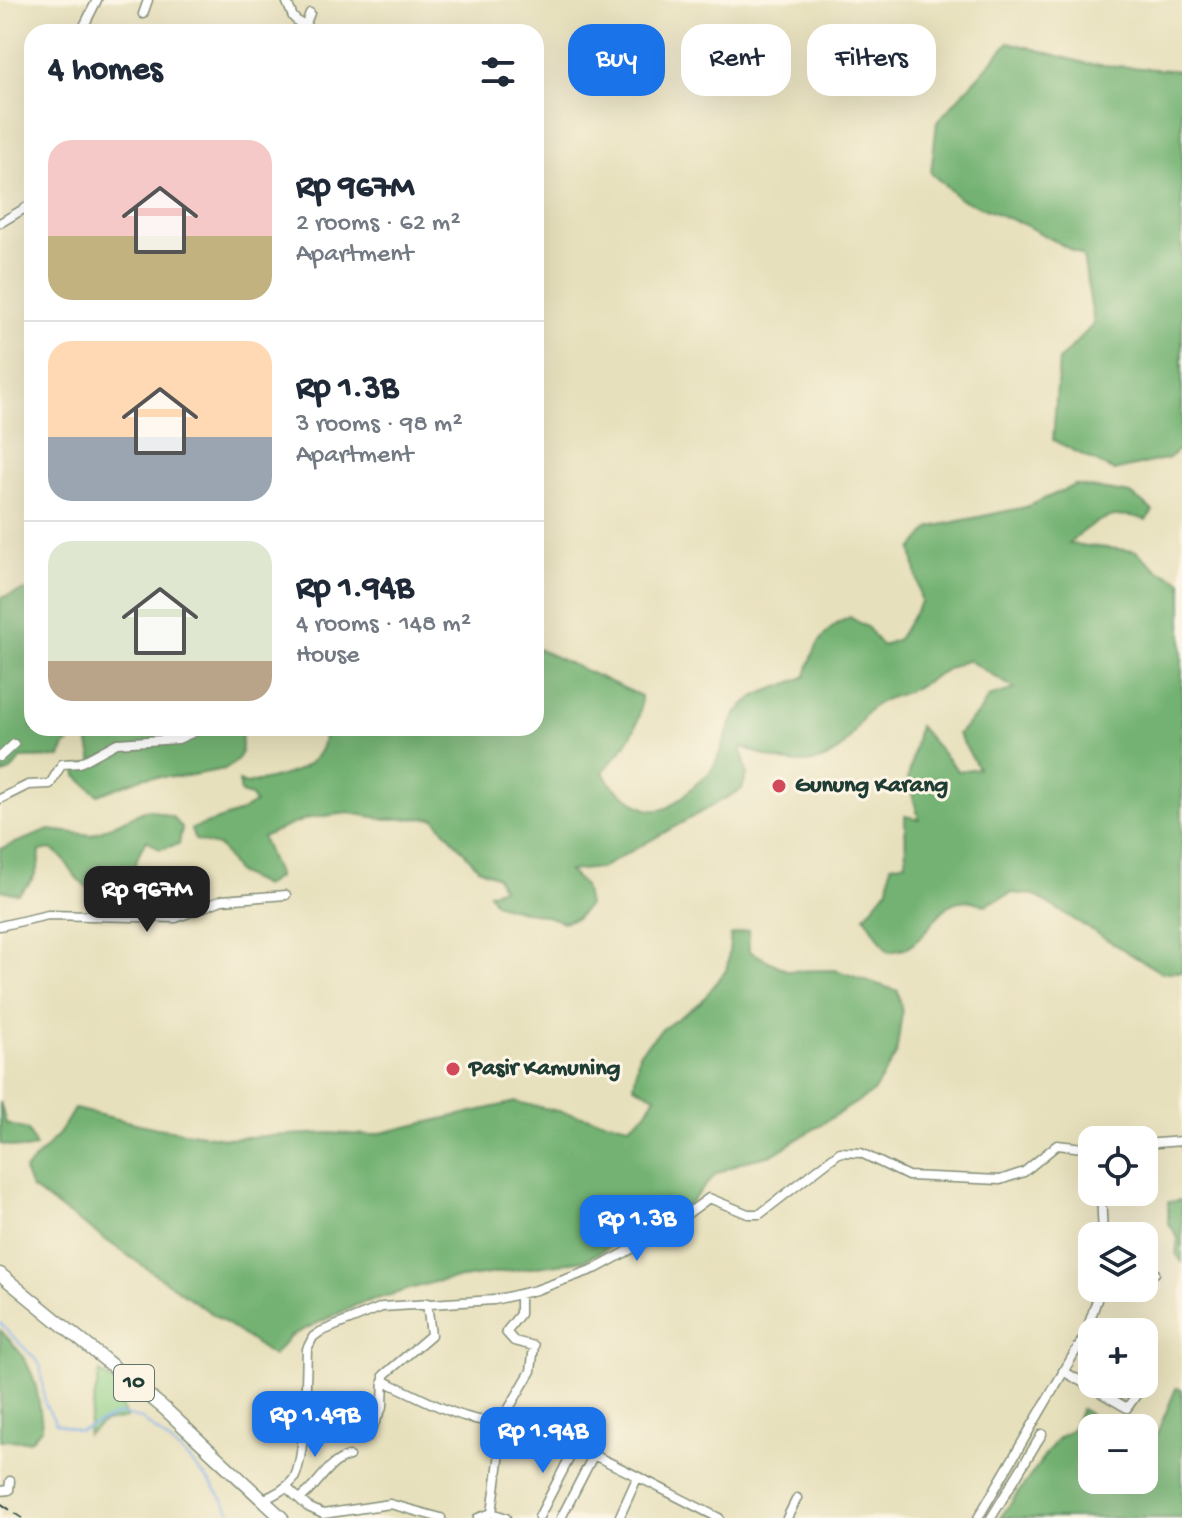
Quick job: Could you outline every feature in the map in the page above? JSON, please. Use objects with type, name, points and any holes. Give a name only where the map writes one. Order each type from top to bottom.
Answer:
[{"type":"highway","name":"10","points":[[0,1274],[165,1409],[282,1518]]},
{"type":"street","points":[[85,24],[97,0]]},
{"type":"street","points":[[143,14],[148,0]]},
{"type":"street","points":[[286,0],[293,17],[301,24]]},
{"type":"street","points":[[308,24],[310,13]]},
{"type":"street","points":[[0,223],[24,209]]},
{"type":"street","points":[[0,799],[28,785],[50,784],[62,764],[80,763],[117,743],[185,736]]},
{"type":"street","points":[[0,757],[14,744]]},
{"type":"street","points":[[0,926],[48,915],[176,918],[222,900],[286,895]]},
{"type":"street","points":[[1158,1143],[1182,1141]]},
{"type":"street","points":[[262,1500],[286,1487],[295,1477],[301,1446],[307,1349],[313,1337],[382,1307],[494,1300],[520,1295],[597,1268],[661,1233],[709,1198],[748,1214],[760,1214],[843,1151],[861,1153],[908,1176],[991,1180],[1024,1172],[1057,1145],[1078,1147]]},
{"type":"street","points":[[492,1513],[503,1421],[531,1371],[535,1353],[534,1346],[506,1335],[520,1314],[520,1295]]},
{"type":"street","points":[[978,1518],[1085,1335],[1096,1302]]},
{"type":"street","points":[[367,1438],[380,1414],[385,1374],[431,1335],[427,1303]]},
{"type":"street","points":[[1063,1371],[1078,1380]]},
{"type":"street","points":[[383,1381],[467,1417],[503,1421],[543,1432],[637,1478],[666,1488],[719,1518]]},
{"type":"street","points":[[1110,1398],[1127,1408],[1134,1398]]},
{"type":"street","points":[[991,1518],[1042,1434]]},
{"type":"street","points":[[539,1517],[575,1447]]},
{"type":"street","points":[[299,1499],[314,1490],[334,1462],[349,1456]]},
{"type":"street","points":[[561,1518],[593,1456]]},
{"type":"street","points":[[619,1518],[637,1478]]},
{"type":"street","points":[[0,1491],[9,1490],[10,1481]]},
{"type":"street","points":[[286,1487],[323,1514],[390,1504],[441,1518]]},
{"type":"street","points":[[787,1518],[797,1498]]},
{"type":"street","points":[[478,1518],[492,1513],[506,1518]]},
{"type":"green space","points":[[1009,42],[1088,64],[1182,71],[1182,446],[1169,458],[1114,471],[1053,440],[1059,360],[1094,324],[1083,256],[1025,225],[960,199],[931,173],[937,122]]},
{"type":"green space","points":[[1075,485],[1131,494],[1153,511],[1146,520],[1113,516],[1095,523],[1069,544],[1136,551],[1158,570],[1182,581],[1182,972],[1160,972],[1034,895],[1012,893],[985,905],[958,901],[941,913],[907,948],[888,952],[865,916],[888,888],[891,865],[906,862],[905,816],[919,819],[908,779],[919,726],[958,771],[978,768],[958,734],[981,710],[988,697],[1015,689],[968,660],[874,706],[848,741],[824,759],[798,763],[784,761],[741,746],[747,774],[742,789],[601,868],[569,871],[584,886],[588,905],[577,918],[563,922],[495,903],[489,893],[502,888],[497,877],[478,868],[434,818],[386,819],[349,813],[308,818],[262,837],[278,877],[264,886],[237,873],[220,847],[195,840],[191,829],[238,813],[255,803],[251,796],[241,793],[239,781],[246,784],[298,770],[318,754],[323,736],[544,736],[544,652],[641,696],[635,728],[625,746],[603,771],[613,786],[637,804],[661,810],[682,798],[712,769],[732,722],[747,702],[806,676],[820,640],[832,627],[850,617],[868,628],[882,646],[898,639],[921,602],[912,549],[931,527],[1026,507]]},
{"type":"green space","points":[[24,590],[24,736],[79,736],[65,746],[60,757],[21,758],[11,771],[0,775],[0,598]]},
{"type":"green space","points":[[81,736],[241,736],[242,748],[236,761],[225,769],[181,777],[144,777],[98,795],[77,776],[76,767],[93,763],[89,743]]},
{"type":"green space","points":[[148,809],[173,817],[182,828],[179,844],[160,849],[147,840],[131,874],[119,885],[88,888],[51,849],[40,851],[35,875],[18,894],[0,890],[0,849],[49,830],[92,835]]},
{"type":"green space","points":[[748,930],[749,951],[788,971],[835,970],[898,991],[902,1013],[896,1055],[873,1092],[772,1155],[742,1162],[716,1174],[690,1203],[585,1260],[434,1282],[356,1305],[290,1336],[273,1356],[31,1188],[24,1171],[59,1134],[74,1109],[157,1128],[225,1138],[329,1133],[372,1135],[516,1102],[629,1126],[646,1113],[656,1096],[634,1086],[639,1053],[661,1030],[701,1002],[727,969],[731,935]]},
{"type":"green space","points":[[0,1102],[6,1124],[28,1130],[36,1147],[24,1149],[0,1144]]},
{"type":"green space","points":[[1182,1200],[1182,1262],[1176,1254],[1178,1238],[1168,1222],[1168,1202]]},
{"type":"green space","points":[[0,1330],[20,1352],[36,1386],[42,1428],[30,1441],[0,1440]]},
{"type":"green space","points":[[100,1372],[121,1388],[118,1398],[126,1418],[104,1422],[87,1434]]},
{"type":"green space","points":[[1176,1388],[1182,1389],[1182,1518],[1000,1518],[1057,1439],[1071,1430],[1078,1415],[1078,1494],[1158,1494],[1158,1431]]},
{"type":"waterway","points":[[0,1323],[40,1364],[45,1404],[56,1423],[79,1431],[119,1414],[142,1419],[188,1458],[215,1488],[235,1518]]},
{"type":"railway","points":[[0,1503],[22,1518]]},
{"type":"place","name":"Gunung Karang","points":[[779,786]]},
{"type":"place","name":"Pasir Kamuning","points":[[453,1069]]}]
